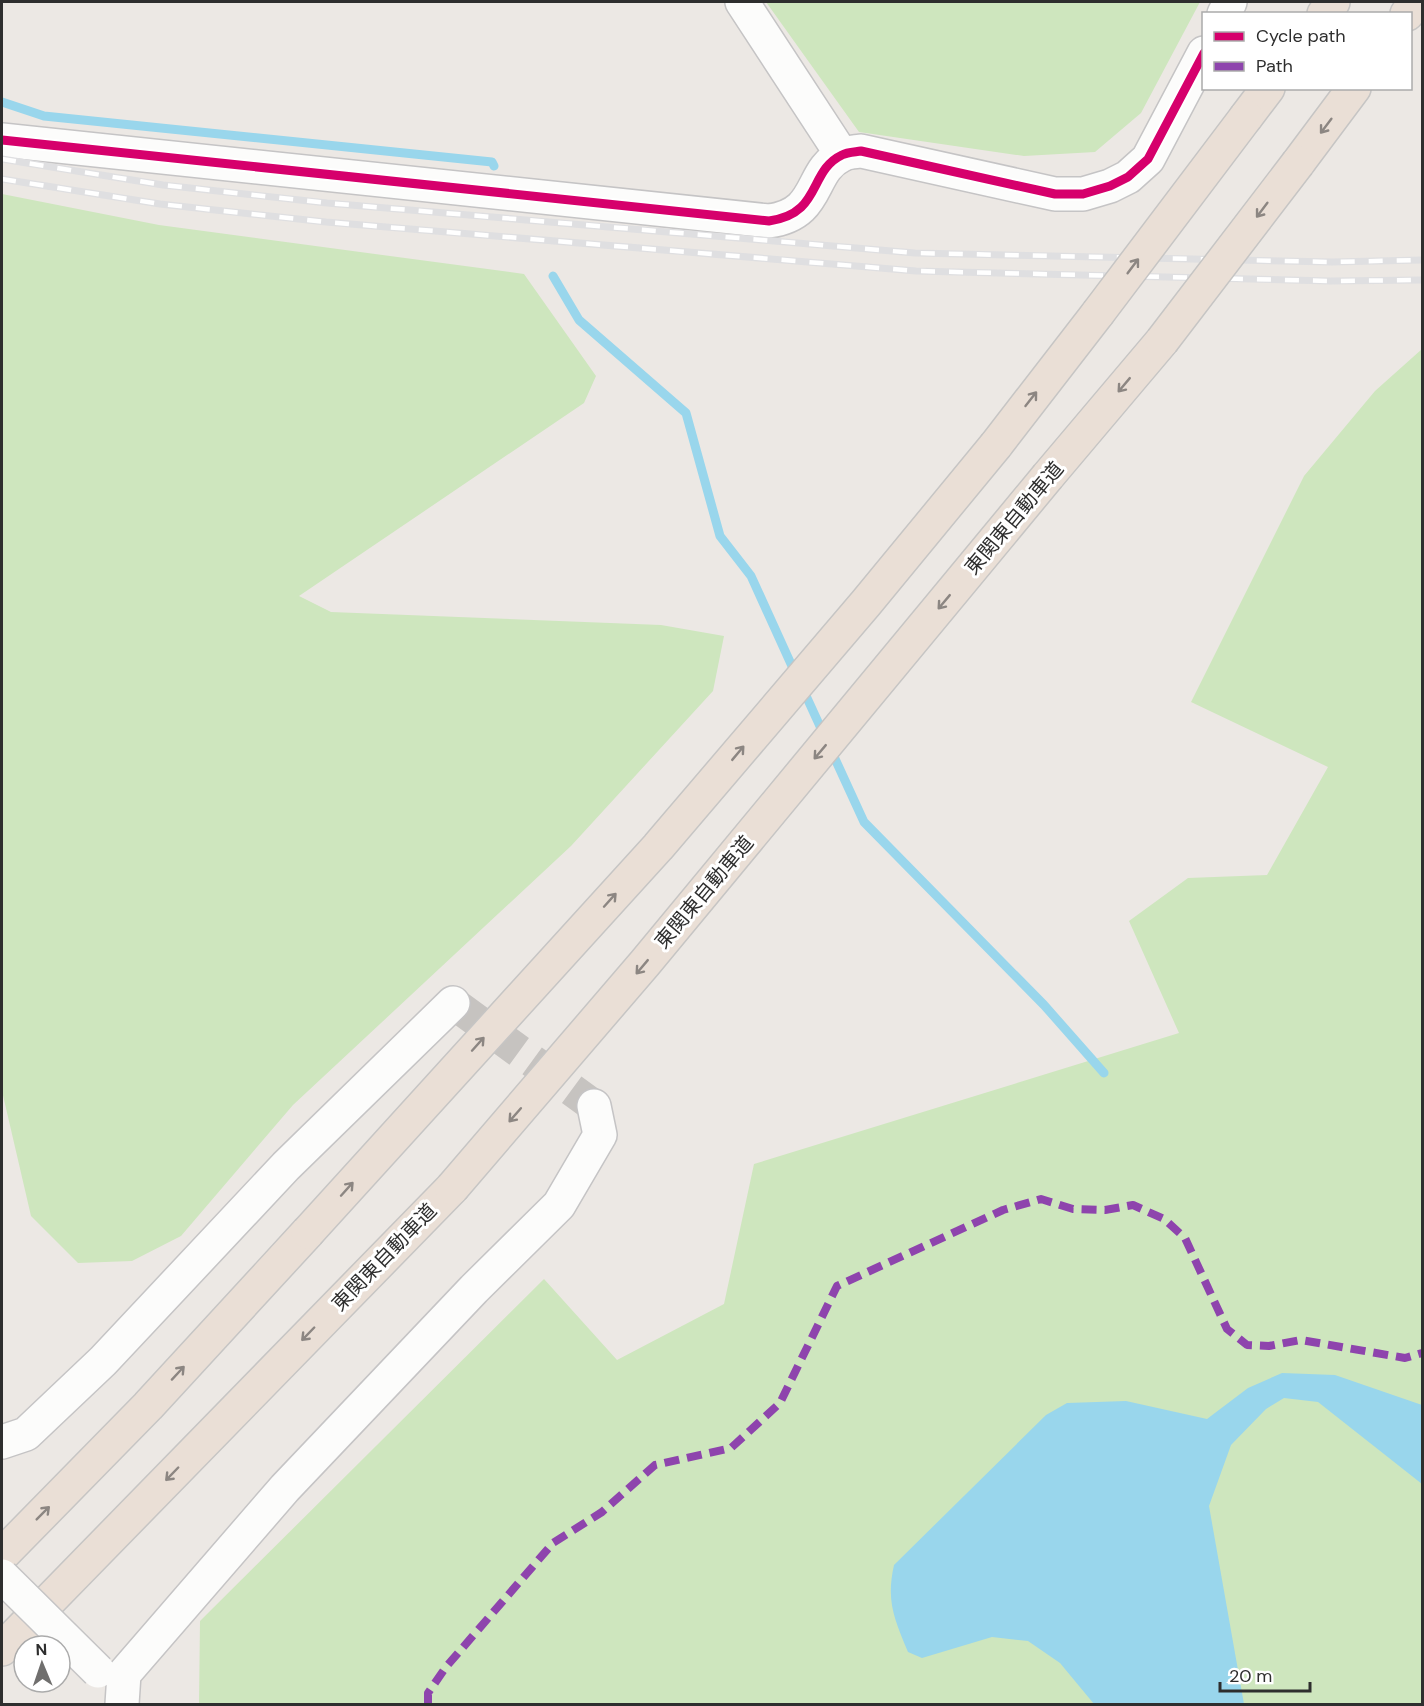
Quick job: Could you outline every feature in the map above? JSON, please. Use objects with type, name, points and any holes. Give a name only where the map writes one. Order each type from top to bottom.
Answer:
[{"type":"highway","points":[[2,1555],[148,1406],[658,847],[866,603],[996,445],[1266,90]]},
{"type":"highway","name":"東関東自動車道","points":[[2,1649],[452,1188],[645,963],[1162,341],[1353,90]]},
{"type":"street","points":[[742,2],[842,154]]},
{"type":"street","points":[[2,140],[769,220],[786,218],[802,208],[827,169],[842,154],[861,151],[1054,194],[1083,194],[1110,186],[1128,177],[1148,159],[1202,55]]},
{"type":"street","points":[[2,1442],[26,1434],[103,1361],[286,1166],[453,1003]]},
{"type":"street","points":[[2,1576],[115,1683],[285,1488],[474,1289],[559,1205],[600,1135],[594,1106]]},
{"type":"green space","points":[[766,2],[1200,2],[1141,113],[1095,152],[1024,156],[859,132]]},
{"type":"green space","points":[[2,194],[159,225],[524,274],[596,376],[584,403],[299,596],[331,612],[661,625],[724,636],[713,691],[571,846],[293,1105],[181,1236],[132,1261],[78,1263],[31,1216],[2,1091]]},
{"type":"green space","points":[[1422,349],[1422,1704],[199,1704],[200,1621],[544,1279],[617,1360],[724,1304],[754,1164],[1179,1033],[1129,921],[1188,878],[1267,875],[1328,767],[1191,702],[1304,476],[1375,391]]},
{"type":"water","points":[[1282,1373],[1335,1375],[1422,1405],[1422,1484],[1318,1402],[1284,1398],[1266,1409],[1231,1445],[1209,1506],[1244,1704],[1094,1704],[1060,1663],[1028,1641],[992,1637],[922,1658],[908,1652],[891,1599],[894,1565],[1046,1415],[1067,1403],[1126,1401],[1207,1419],[1248,1388]]},
{"type":"waterway","points":[[2,102],[44,116],[492,162],[494,166]]},
{"type":"waterway","points":[[553,276],[579,320],[686,413],[720,536],[751,576],[796,675]]},
{"type":"waterway","points":[[802,687],[824,735]]},
{"type":"waterway","points":[[831,750],[864,822],[1044,1005],[1104,1073]]},
{"type":"tunnel","points":[[453,1003],[594,1106]]},
{"type":"railway","points":[[2,159],[163,185],[327,203],[915,253],[1332,262],[1422,260]]},
{"type":"railway","points":[[2,179],[160,204],[326,222],[916,271],[1330,281],[1422,280]]},
{"type":"marked path","points":[[428,1704],[428,1693],[446,1667],[553,1543],[602,1512],[655,1465],[731,1448],[780,1403],[837,1286],[1003,1210],[1041,1199],[1073,1209],[1105,1210],[1133,1205],[1164,1219],[1185,1238],[1227,1329],[1247,1345],[1269,1346],[1301,1340],[1405,1358],[1422,1353]]},
{"type":"cycle path","points":[[2,140],[769,221],[786,217],[798,210],[831,162],[844,154],[861,151],[1055,194],[1083,194],[1110,186],[1128,177],[1148,159],[1202,57]]}]
